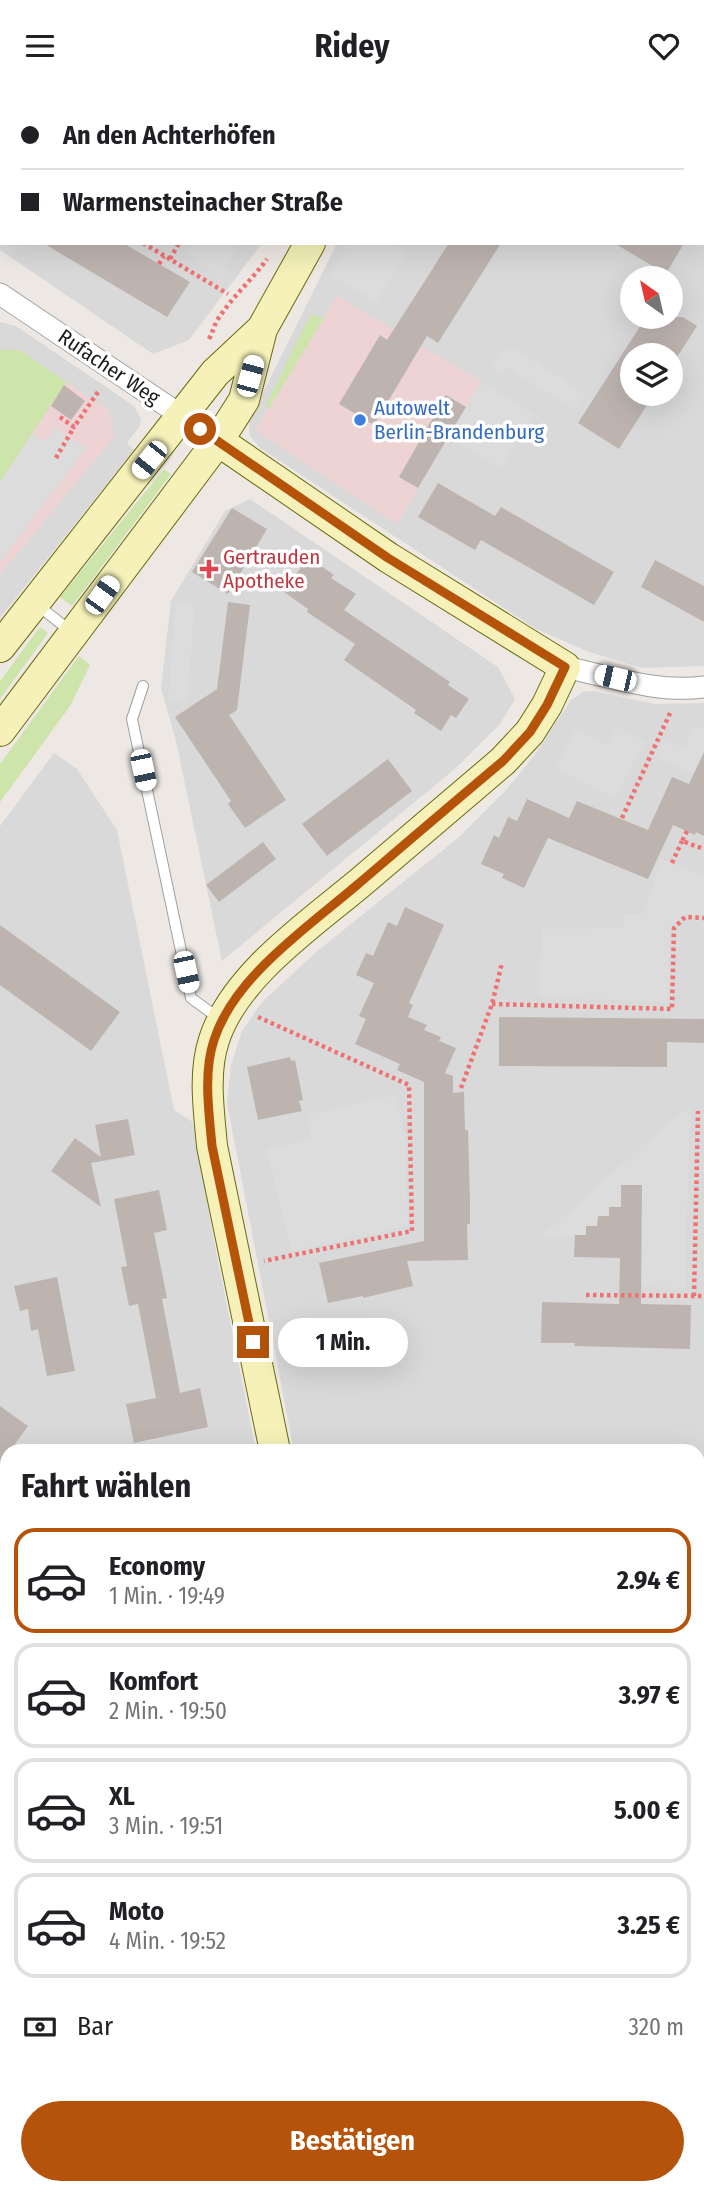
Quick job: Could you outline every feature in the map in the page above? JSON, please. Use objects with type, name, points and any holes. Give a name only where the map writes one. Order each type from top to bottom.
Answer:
[{"type":"street","points":[[0,731],[218,441],[244,400],[262,329],[309,245]]},
{"type":"street","name":"Rufacher Weg","points":[[0,294],[388,558],[565,667]]},
{"type":"street","points":[[0,647],[215,373],[262,329]]},
{"type":"street","points":[[274,1444],[212,1146],[208,1103],[209,1057],[223,1020],[248,982],[285,946],[503,761],[530,732],[547,705],[565,667],[657,688],[680,690],[704,687]]},
{"type":"lane","points":[[34,603],[74,633]]},
{"type":"lane","points":[[143,686],[132,719],[191,998],[223,1020]]},
{"type":"path","points":[[146,245],[228,294]]},
{"type":"path","points":[[170,259],[178,245]]},
{"type":"path","points":[[204,347],[217,321],[235,296],[254,278],[269,255]]},
{"type":"path","points":[[159,264],[164,256]]},
{"type":"path","points":[[56,458],[98,392]]},
{"type":"path","points":[[60,417],[74,427]]},
{"type":"path","points":[[622,818],[680,690]]},
{"type":"path","points":[[671,863],[687,831]]},
{"type":"path","points":[[682,841],[704,849]]},
{"type":"path","points":[[492,1004],[672,1009],[674,928],[685,917],[704,918]]},
{"type":"path","points":[[461,1088],[492,1004],[502,963]]},
{"type":"path","points":[[258,1017],[409,1085],[412,1231],[263,1261]]},
{"type":"path","points":[[694,1296],[698,1111]]},
{"type":"path","points":[[586,1294],[704,1296]]},
{"type":"shaded area","points":[[0,245],[260,245],[189,340],[153,354],[0,250]]},
{"type":"shaded area","points":[[190,245],[237,245],[221,277],[186,253]]},
{"type":"shaded area","points":[[336,245],[704,245],[704,666],[643,668],[589,652],[536,629],[260,448],[250,436],[249,423]],"holes":[[[337,297],[481,382],[397,523],[256,430]]]},
{"type":"shaded area","points":[[347,245],[395,245],[407,252],[376,302],[331,275]]},
{"type":"shaded area","name":"Autowelt Berlin-Brandenburg","points":[[337,296],[481,382],[397,524],[255,430]]},
{"type":"shaded area","points":[[0,322],[16,326],[134,406],[141,419],[140,426],[127,443],[134,450],[0,618]]},
{"type":"shaded area","points":[[516,349],[585,394],[575,410],[507,367],[502,373],[492,367],[502,351]]},
{"type":"shaded area","points":[[66,382],[109,410],[114,437],[0,575],[0,482]]},
{"type":"shaded area","points":[[481,382],[534,414],[501,468],[448,438]]},
{"type":"shaded area","points":[[56,428],[86,448],[0,562],[0,482],[32,433],[45,442]]},
{"type":"shaded area","points":[[250,499],[498,667],[515,699],[499,725],[456,768],[222,961],[176,741],[161,688],[171,601],[225,511]]},
{"type":"shaded area","points":[[176,603],[195,605],[187,701],[168,699]]},
{"type":"shaded area","points":[[593,691],[655,704],[704,703],[704,1444],[293,1444],[227,1103],[231,1065],[242,1031],[262,1002],[316,952],[458,838],[506,790],[534,756],[571,700],[583,692]]},
{"type":"shaded area","points":[[695,725],[704,729],[704,779],[656,758],[663,739],[684,748]]},
{"type":"shaded area","points":[[616,727],[645,741],[615,799],[556,768],[576,729],[607,745]]},
{"type":"shaded area","points":[[54,753],[77,769],[117,830],[174,1110],[193,1122],[255,1444],[0,1444],[0,826]]},
{"type":"shaded area","points":[[662,859],[704,876],[704,915],[685,915],[670,928],[668,1002],[539,997],[542,929],[623,928],[624,914],[643,914]]},
{"type":"shaded area","points":[[396,1095],[405,1136],[408,1226],[291,1251],[267,1149],[312,1139],[307,1115]]},
{"type":"shaded area","points":[[690,1107],[685,1288],[620,1285],[620,1228],[574,1257],[575,1235],[542,1236],[673,1119]]},
{"type":"green space","points":[[310,315],[324,318],[268,410],[267,403]]},
{"type":"green space","points":[[0,350],[20,350],[66,382],[0,482]]},
{"type":"green space","points":[[164,469],[171,474],[72,606],[60,597]]},
{"type":"green space","points":[[40,627],[48,633],[0,699],[0,681]]},
{"type":"green space","points":[[79,656],[90,665],[70,706],[0,802],[0,764]]},
{"type":"building","points":[[46,245],[126,245],[190,282],[167,317]]},
{"type":"building","points":[[448,245],[500,245],[438,343],[427,336],[374,425],[339,404],[380,335],[387,340]]},
{"type":"building","points":[[617,245],[683,245],[671,266],[653,266]]},
{"type":"building","points":[[683,317],[697,326],[683,348],[683,343],[629,343],[638,329],[683,329]]},
{"type":"building","points":[[620,358],[620,406],[646,406],[619,449],[578,423]]},
{"type":"building","points":[[64,385],[85,401],[71,420],[51,406]]},
{"type":"building","points":[[446,395],[466,407],[418,488],[399,477]]},
{"type":"building","points":[[438,483],[495,516],[501,507],[614,572],[594,605],[481,540],[475,550],[418,517]]},
{"type":"building","points":[[232,508],[267,529],[228,594],[192,572]]},
{"type":"building","points":[[308,557],[334,575],[331,578],[356,594],[344,610],[450,682],[448,685],[469,699],[456,718],[451,715],[441,731],[414,713],[416,710],[344,660],[355,644],[307,612],[308,609],[284,592]]},
{"type":"building","points":[[655,560],[704,586],[704,622],[641,587]]},
{"type":"building","points":[[228,602],[250,605],[237,710],[229,715],[286,800],[245,828],[228,804],[231,801],[175,717],[217,689]]},
{"type":"building","points":[[704,752],[704,836],[673,825],[648,879],[548,838],[524,888],[502,878],[504,874],[481,864],[494,835],[499,838],[508,817],[517,821],[527,799],[569,818],[577,801],[648,830],[672,777],[689,784]]},
{"type":"building","points":[[388,759],[412,791],[327,856],[302,824]]},
{"type":"building","points":[[263,842],[276,859],[219,902],[206,885]]},
{"type":"building","points":[[405,907],[444,925],[409,1003],[413,1005],[408,1017],[427,1025],[424,1030],[441,1037],[439,1041],[456,1048],[445,1073],[453,1076],[453,1093],[464,1092],[470,1201],[470,1224],[467,1224],[468,1260],[407,1261],[413,1286],[328,1303],[319,1263],[424,1241],[424,1082],[397,1070],[400,1064],[355,1044],[366,1019],[359,1016],[374,983],[356,975],[366,953],[373,956],[388,922],[397,926]]},
{"type":"building","points":[[0,925],[120,1012],[91,1051],[0,985]]},
{"type":"building","points":[[499,1017],[704,1019],[704,1043],[667,1042],[667,1067],[499,1066]]},
{"type":"building","points":[[290,1057],[291,1061],[295,1060],[303,1100],[299,1101],[302,1111],[258,1120],[247,1067]]},
{"type":"building","points":[[128,1119],[135,1155],[91,1163],[101,1207],[51,1171],[75,1138],[101,1157],[95,1125]]},
{"type":"building","points":[[621,1185],[642,1185],[641,1304],[691,1305],[690,1349],[541,1343],[542,1302],[619,1304],[620,1258],[574,1257],[575,1235],[586,1235],[586,1226],[597,1226],[598,1216],[609,1216],[609,1207],[621,1207]]},
{"type":"building","points":[[159,1190],[167,1230],[154,1233],[167,1298],[162,1299],[180,1393],[200,1388],[208,1427],[134,1443],[126,1404],[156,1398],[138,1304],[129,1306],[121,1267],[127,1266],[114,1199]]},
{"type":"building","points":[[57,1277],[75,1371],[47,1376],[38,1329],[31,1331],[28,1309],[20,1311],[14,1286]]},
{"type":"building","points":[[0,1406],[28,1426],[15,1444],[0,1444]]},
{"type":"place","name":"Autowelt Berlin-Brandenburg","points":[[360,420]]},
{"type":"place","name":"Gertrauden Apotheke","points":[[209,569]]},
{"type":"route","points":[[200,429],[388,558],[565,667],[547,705],[530,732],[503,761],[285,946],[248,982],[214,1038],[209,1057],[208,1103],[212,1146],[253,1342]]}]
